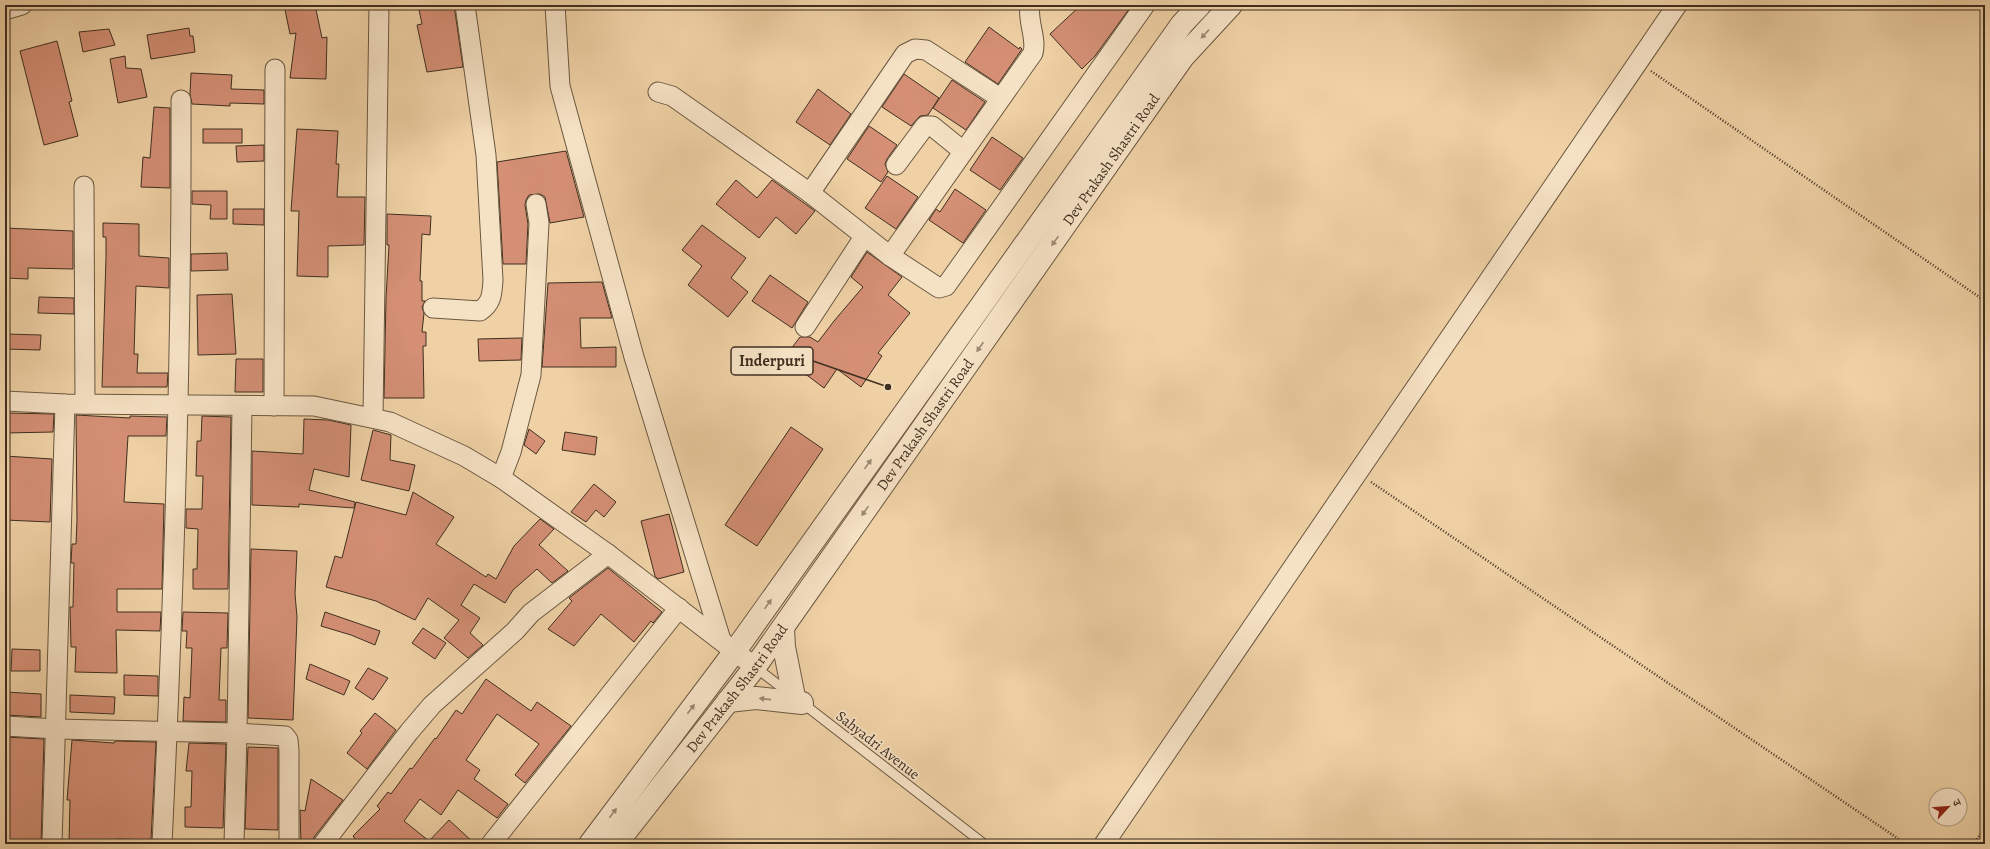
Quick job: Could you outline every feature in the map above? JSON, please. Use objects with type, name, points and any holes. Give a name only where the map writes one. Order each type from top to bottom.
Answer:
[{"type":"street","points":[[5,10],[22,5]]},
{"type":"street","points":[[373,417],[379,5]]},
{"type":"street","points":[[433,308],[480,311],[486,307],[491,299],[493,280],[486,155],[465,5]]},
{"type":"street","points":[[555,5],[560,86],[634,357],[728,646]]},
{"type":"street","points":[[890,256],[1033,53],[1034,46],[1028,14],[1030,5]]},
{"type":"street","points":[[658,92],[672,96],[810,193],[890,256],[936,287],[942,288],[946,286],[1145,5]]},
{"type":"street","name":"Dev Prakash Shastri Road","points":[[590,844],[728,646],[1182,24],[1200,5]]},
{"type":"street","name":"Dev Prakash Shastri Road","points":[[616,844],[755,667],[1183,57],[1231,5]]},
{"type":"street","points":[[1104,844],[1677,5]]},
{"type":"street","points":[[810,193],[905,54],[910,51],[920,48],[926,50],[1000,98]]},
{"type":"street","points":[[274,406],[275,69]]},
{"type":"street","points":[[162,844],[178,405],[182,221],[181,100]]},
{"type":"street","points":[[896,165],[925,126],[932,126],[963,151]]},
{"type":"street","points":[[84,186],[85,404]]},
{"type":"street","points":[[501,478],[511,452],[531,375],[539,224],[536,204]]},
{"type":"street","points":[[805,327],[864,237]]},
{"type":"street","points":[[5,401],[65,404],[242,407],[314,406],[373,417],[406,428],[464,456],[501,478],[608,554],[755,667]]},
{"type":"street","points":[[52,844],[65,404]]},
{"type":"street","points":[[234,844],[242,407]]},
{"type":"street","points":[[323,844],[409,732],[432,705],[515,632],[531,613],[608,554]]},
{"type":"street","points":[[491,844],[678,608]]},
{"type":"street","points":[[728,701],[756,698],[798,700],[784,647],[783,628]]},
{"type":"street","points":[[5,726],[56,729],[237,733],[286,736],[288,740],[290,844]]},
{"type":"lane","name":"Sahyadri Avenue","points":[[755,667],[984,844]]},
{"type":"path","points":[[1637,62],[1985,301]]},
{"type":"path","points":[[1358,473],[1906,844]]},
{"type":"path","points":[[1973,844],[1985,828]]},
{"type":"building","points":[[284,5],[315,5],[322,38],[327,37],[326,79],[290,78],[296,33],[290,34]]},
{"type":"building","points":[[418,5],[454,5],[463,67],[427,72],[417,25],[422,24]]},
{"type":"building","points":[[1081,5],[1132,5],[1095,56],[1082,69],[1050,34]]},
{"type":"building","points":[[989,27],[1019,49],[1020,47],[1022,49],[998,84],[965,62]]},
{"type":"building","points":[[189,28],[190,36],[193,36],[195,52],[151,59],[147,35]]},
{"type":"building","points":[[109,29],[115,45],[83,52],[79,32]]},
{"type":"building","points":[[57,41],[72,101],[69,102],[78,136],[44,145],[20,51]]},
{"type":"building","points":[[125,56],[126,68],[141,69],[147,97],[118,103],[110,59]]},
{"type":"building","points":[[191,73],[232,75],[231,89],[264,90],[264,104],[230,103],[230,106],[192,104],[190,94]]},
{"type":"building","points":[[904,74],[939,98],[928,115],[920,116],[911,126],[882,107]]},
{"type":"building","points":[[952,80],[985,102],[966,130],[933,108]]},
{"type":"building","points":[[818,89],[851,114],[830,145],[796,122]]},
{"type":"building","points":[[154,107],[170,108],[170,188],[141,187],[143,157],[150,158]]},
{"type":"building","points":[[869,126],[897,145],[887,159],[885,164],[888,172],[881,182],[847,159]]},
{"type":"building","points":[[203,129],[242,129],[242,143],[203,143]]},
{"type":"building","points":[[297,129],[338,131],[336,164],[339,164],[337,197],[365,197],[364,245],[328,246],[328,277],[297,276],[299,211],[291,211]]},
{"type":"building","points":[[992,137],[1023,158],[1000,190],[970,170]]},
{"type":"building","points":[[264,145],[264,161],[237,162],[236,146]]},
{"type":"building","points":[[566,151],[584,217],[550,223],[545,197],[540,194],[529,195],[525,205],[528,224],[526,264],[503,264],[497,162]]},
{"type":"building","points":[[887,176],[918,197],[896,229],[865,208]]},
{"type":"building","points":[[736,180],[757,198],[772,180],[815,211],[796,234],[776,217],[759,238],[716,204]]},
{"type":"building","points":[[955,189],[986,210],[963,243],[929,220],[936,209],[940,212]]},
{"type":"building","points":[[192,191],[227,191],[227,219],[210,219],[211,205],[192,204]]},
{"type":"building","points":[[233,209],[264,209],[264,225],[233,224]]},
{"type":"building","points":[[387,214],[431,216],[430,235],[422,234],[420,281],[422,281],[422,301],[425,301],[422,307],[424,313],[422,332],[426,332],[426,346],[423,346],[424,398],[384,398],[386,298],[389,245],[387,245]]},
{"type":"building","points":[[103,223],[139,224],[139,256],[169,258],[169,288],[136,286],[134,354],[138,354],[137,373],[168,373],[167,387],[102,387],[106,258],[106,237],[103,237]]},
{"type":"building","points":[[702,225],[746,258],[731,278],[748,292],[728,317],[688,285],[702,266],[682,250]]},
{"type":"building","points":[[5,228],[73,231],[73,269],[28,268],[28,279],[5,278]]},
{"type":"building","points":[[867,252],[902,277],[888,295],[910,313],[878,353],[882,356],[861,387],[837,369],[824,388],[784,358],[800,337],[810,337],[818,342],[863,287],[851,277]]},
{"type":"building","points":[[227,253],[228,270],[191,271],[191,254]]},
{"type":"building","points":[[770,275],[808,302],[792,328],[752,301]]},
{"type":"building","points":[[602,282],[612,318],[580,318],[581,348],[616,347],[616,367],[542,367],[548,283]]},
{"type":"building","points":[[232,294],[236,354],[198,355],[197,295]]},
{"type":"building","points":[[39,297],[74,298],[74,314],[38,313]]},
{"type":"building","points":[[5,334],[41,335],[40,350],[5,349]]},
{"type":"building","points":[[522,338],[521,360],[479,361],[478,339]]},
{"type":"building","points":[[236,359],[263,359],[263,392],[235,392]]},
{"type":"building","points":[[5,413],[54,414],[53,432],[5,433]]},
{"type":"building","points":[[76,415],[130,418],[130,416],[167,417],[166,436],[128,436],[124,502],[164,504],[162,589],[117,589],[117,612],[161,612],[160,631],[116,630],[117,673],[75,672],[76,647],[71,647],[70,607],[73,607],[74,563],[71,563],[72,544],[76,544],[77,520]]},
{"type":"building","points":[[202,416],[231,417],[228,589],[193,589],[193,569],[197,569],[198,529],[186,528],[186,509],[202,509],[203,476],[196,476],[197,441],[201,441]]},
{"type":"building","points":[[304,419],[328,420],[351,425],[349,477],[314,469],[309,490],[355,502],[354,508],[299,504],[299,507],[252,505],[252,451],[303,454]]},
{"type":"building","points":[[791,427],[823,449],[757,546],[725,525]]},
{"type":"building","points":[[529,429],[545,441],[536,454],[524,445]]},
{"type":"building","points":[[373,430],[391,435],[390,460],[415,465],[409,491],[361,480]]},
{"type":"building","points":[[565,432],[597,437],[595,455],[562,450]]},
{"type":"building","points":[[5,456],[52,459],[50,522],[5,520],[7,474],[5,474]]},
{"type":"building","points":[[594,484],[616,502],[604,517],[596,510],[586,522],[571,512]]},
{"type":"building","points":[[413,492],[454,517],[436,544],[486,577],[488,574],[496,579],[514,546],[540,519],[554,529],[539,545],[568,571],[552,583],[537,569],[513,590],[505,603],[474,584],[461,605],[480,618],[470,633],[483,645],[468,658],[444,638],[459,620],[428,598],[415,620],[376,601],[326,587],[335,556],[342,558],[356,502],[406,515]]},
{"type":"building","points":[[669,514],[684,572],[658,579],[655,576],[641,521]]},
{"type":"building","points":[[251,549],[297,551],[295,594],[297,617],[293,720],[248,718]]},
{"type":"building","points":[[608,568],[662,612],[653,623],[651,621],[634,642],[601,614],[574,646],[548,629],[572,601],[569,598]]},
{"type":"building","points":[[183,612],[228,613],[227,648],[221,648],[219,700],[226,700],[226,722],[183,721],[184,697],[190,698],[192,648],[186,648],[187,631],[182,631]]},
{"type":"building","points":[[325,612],[380,631],[375,645],[351,635],[321,626]]},
{"type":"building","points":[[423,628],[446,643],[435,659],[412,643]]},
{"type":"building","points":[[12,649],[40,650],[40,671],[11,671]]},
{"type":"building","points":[[310,664],[350,681],[344,695],[306,679]]},
{"type":"building","points":[[368,668],[388,678],[373,700],[355,688]]},
{"type":"building","points":[[124,675],[158,676],[158,696],[124,695]]},
{"type":"building","points":[[486,679],[531,711],[537,702],[571,726],[525,783],[515,775],[539,744],[497,714],[466,760],[480,770],[474,779],[508,804],[497,818],[458,790],[441,815],[420,799],[404,821],[429,841],[449,820],[475,844],[359,844],[353,836],[380,809],[377,806],[388,792],[391,794],[410,768],[412,769],[435,738],[436,739],[456,710],[462,714]]},
{"type":"building","points":[[5,692],[41,694],[41,717],[6,715]]},
{"type":"building","points":[[70,695],[115,697],[114,714],[70,712]]},
{"type":"building","points":[[375,713],[396,730],[367,769],[347,753],[362,733],[360,731]]},
{"type":"building","points":[[5,737],[44,739],[41,844],[5,844]]},
{"type":"building","points":[[72,740],[114,743],[115,741],[156,742],[151,840],[117,839],[116,844],[69,844],[70,800],[67,800]]},
{"type":"building","points":[[189,743],[226,744],[223,828],[185,827],[185,807],[191,807],[192,771],[186,771]]},
{"type":"building","points":[[248,747],[278,748],[278,830],[245,829]]},
{"type":"building","points":[[311,779],[343,800],[314,837],[312,844],[301,844],[300,810],[305,811]]},
{"type":"place","name":"Inderpuri","points":[[888,387]]}]
